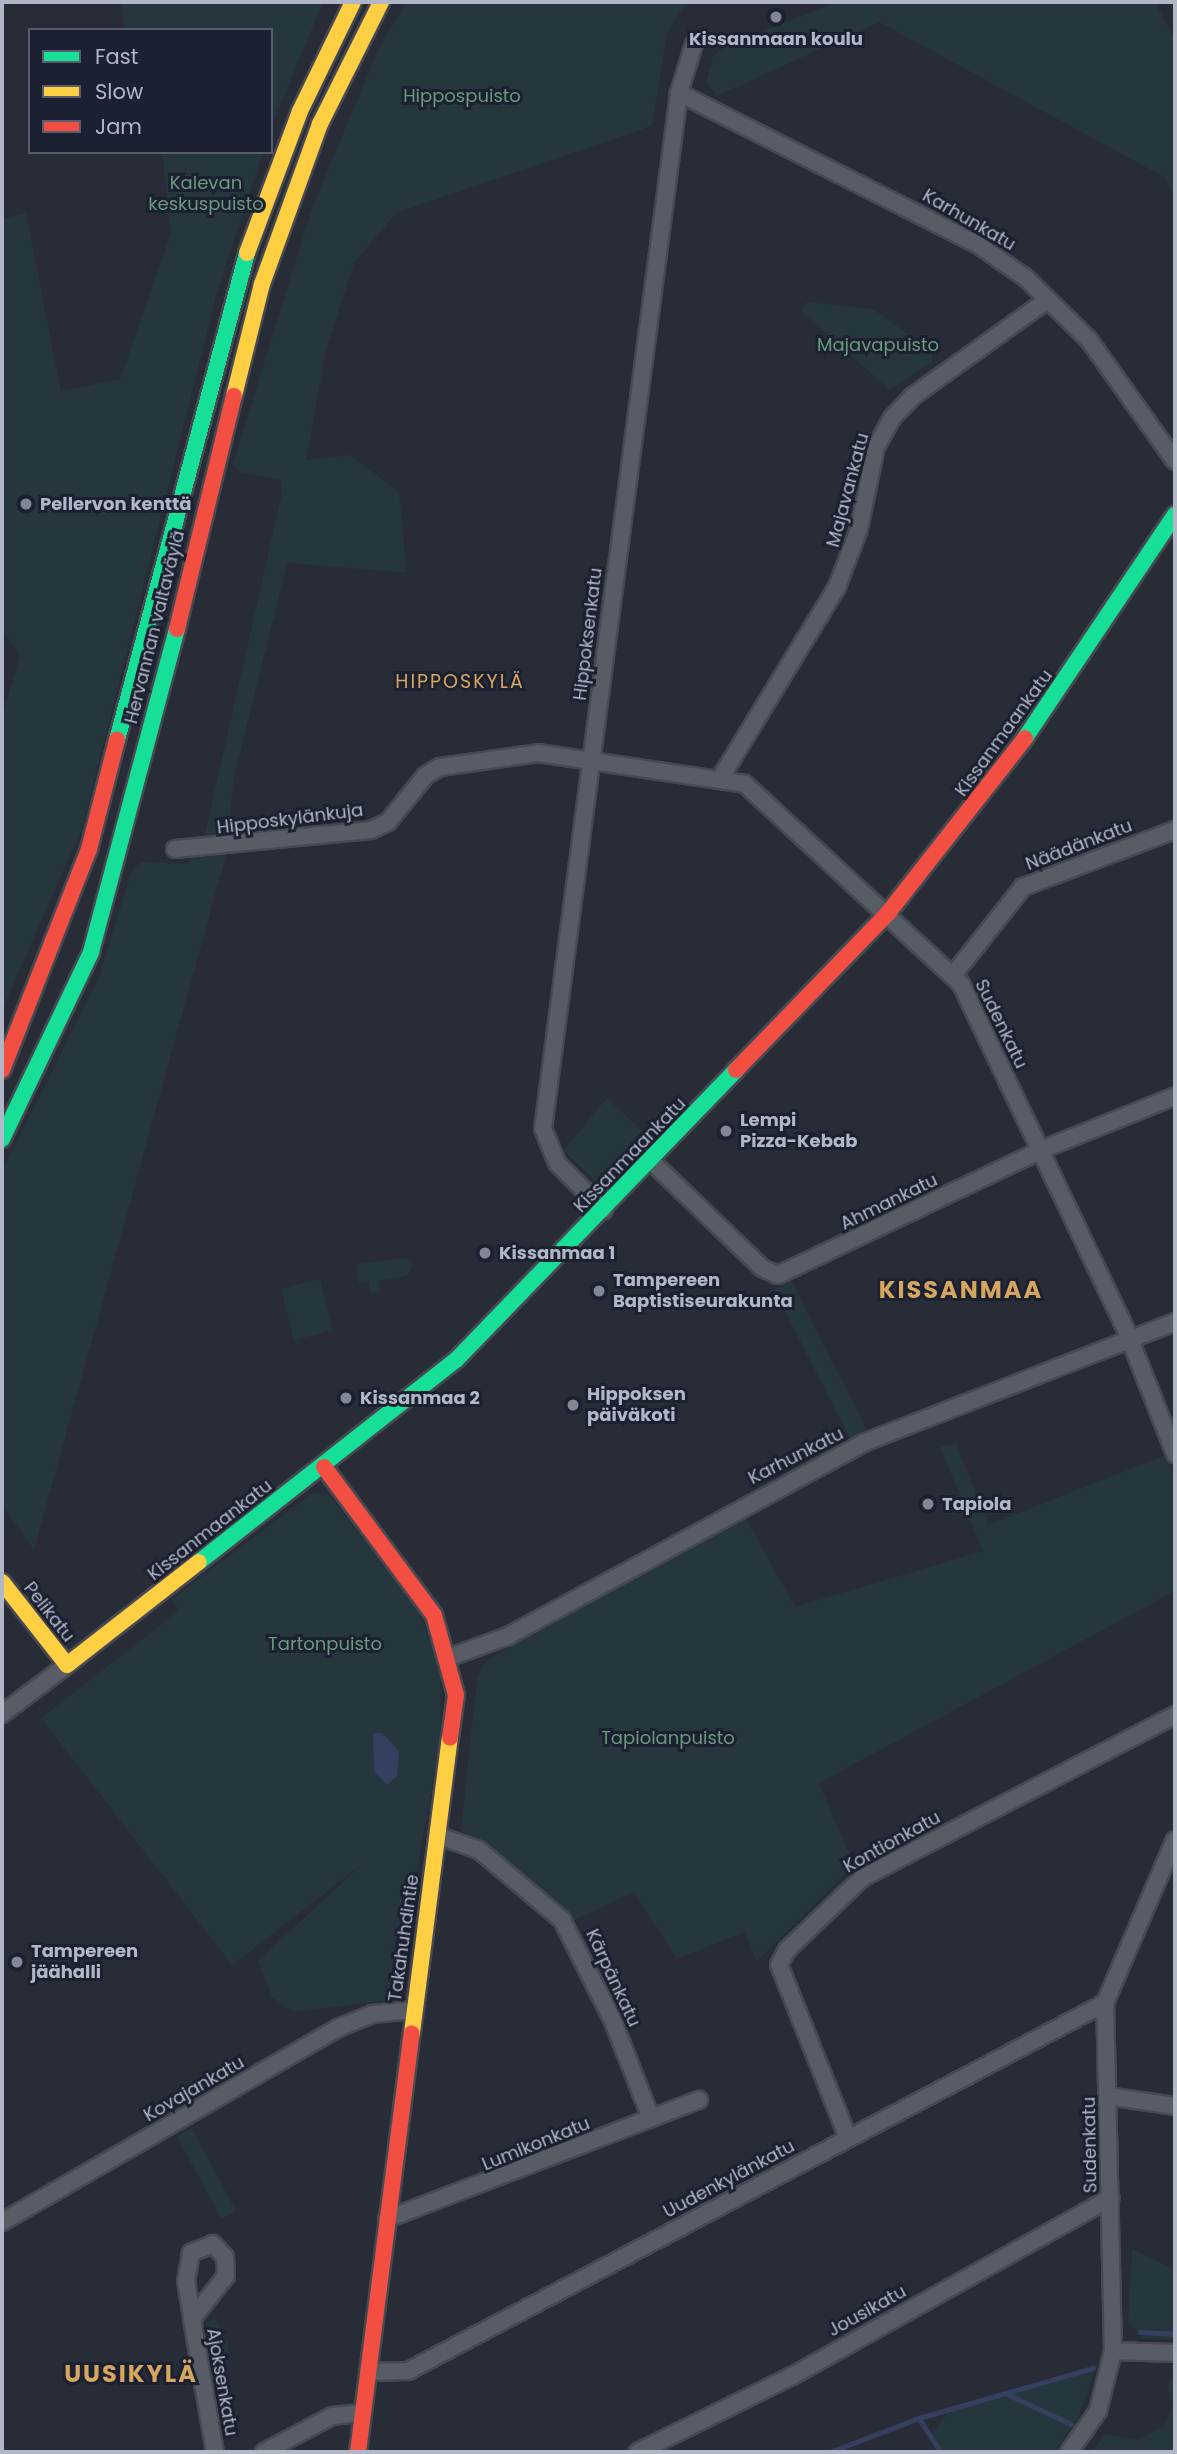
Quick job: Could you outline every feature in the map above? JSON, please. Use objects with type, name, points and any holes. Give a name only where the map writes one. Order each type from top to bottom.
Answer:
[{"type":"main road","name":"Hervannan valtaväylä","points":[[2,1070],[100,814],[238,276],[300,111],[354,2]]},
{"type":"main road","name":"Hervannan valtaväylä","points":[[2,1139],[91,952],[121,853],[262,284],[320,124],[381,2]]},
{"type":"main road","name":"Kissanmaankatu","points":[[66,1665],[324,1467],[457,1359],[604,1210],[888,913],[1023,742],[1175,515]]},
{"type":"main road","name":"Takahuhdintie","points":[[324,1467],[434,1615],[450,1657],[455,1717],[414,2010],[358,2452]]},
{"type":"main road","name":"Pelikatu","points":[[2,1582],[66,1665]]},
{"type":"street","name":"Hippoksenkatu","points":[[604,1210],[557,1163],[543,1133],[679,93],[694,44]]},
{"type":"street","name":"Karhunkatu","points":[[679,93],[977,244],[1047,299],[1089,340],[1175,461]]},
{"type":"street","name":"Majavankatu","points":[[721,777],[837,587],[887,425],[913,396],[1047,299]]},
{"type":"street","name":"Hipposkylänkuja","points":[[176,849],[371,830],[388,821],[426,775],[440,767],[538,753],[591,758]]},
{"type":"street","name":"Sudenkatu","points":[[591,758],[721,777],[759,793],[954,974],[1129,1337],[1175,1454]]},
{"type":"street","name":"Näädänkatu","points":[[954,974],[1023,887],[1175,830]]},
{"type":"street","name":"Ahmankatu","points":[[651,1161],[762,1268],[778,1275],[1041,1150],[1175,1096]]},
{"type":"street","name":"Karhunkatu","points":[[450,1657],[508,1636],[857,1447],[1129,1337],[1175,1322]]},
{"type":"street","name":"Kissanmaankatu","points":[[2,1714],[66,1665]]},
{"type":"street","name":"Kontionkatu","points":[[848,2138],[779,1965],[787,1950],[862,1878],[1175,1715]]},
{"type":"street","name":"Kärpänkatu","points":[[439,1836],[479,1850],[562,1920],[612,2019],[651,2118]]},
{"type":"street","name":"Sudenkatu","points":[[1069,2452],[1098,2412],[1113,2351],[1105,2003],[1175,1840]]},
{"type":"street","name":"Uudenkylänkatu","points":[[368,2372],[408,2371],[1105,2003]]},
{"type":"street","name":"Kovajankatu","points":[[2,2222],[338,2028],[372,2014],[414,2010]]},
{"type":"street","points":[[1108,2096],[1175,2106]]},
{"type":"street","name":"Lumikonkatu","points":[[387,2219],[699,2100]]},
{"type":"street","name":"Jousikatu","points":[[638,2452],[792,2376],[1111,2199]]},
{"type":"street","name":"Ajoksenkatu","points":[[192,2319],[215,2452]]},
{"type":"street","points":[[1113,2351],[1175,2353]]},
{"type":"street","points":[[264,2452],[332,2416],[363,2413]]},
{"type":"green space","name":"Kalevan keskuspuisto","points":[[120,2],[323,2],[273,122],[273,28],[125,28]]},
{"type":"green space","name":"Hippospuisto","points":[[407,2],[687,2],[667,32],[652,126],[396,213],[354,263],[326,350],[306,460],[350,455],[399,492],[407,573],[287,563],[234,777],[225,859],[34,1550],[2,1505],[2,1171],[98,980],[131,873],[140,862],[188,864],[206,830],[282,492],[281,480],[239,472],[233,464],[312,208],[379,48]]},
{"type":"green space","points":[[838,2],[1155,2],[1175,40],[1175,198],[1164,177],[879,22],[717,96],[706,83],[713,56],[727,45]]},
{"type":"green space","points":[[162,154],[262,154],[216,296],[82,829],[2,1010],[2,717],[20,655],[2,630],[2,219],[26,213],[61,391],[120,379],[171,234]]},
{"type":"green space","name":"Majavapuisto","points":[[807,302],[873,309],[931,350],[932,362],[890,390],[801,311]]},
{"type":"green space","points":[[607,1098],[649,1137],[608,1177],[595,1181],[563,1151]]},
{"type":"green space","points":[[405,1258],[413,1266],[407,1276],[379,1281],[380,1292],[369,1293],[369,1282],[359,1283],[356,1264]]},
{"type":"green space","points":[[320,1279],[333,1330],[294,1340],[281,1289]]},
{"type":"green space","points":[[791,1281],[867,1431],[850,1439],[774,1290]]},
{"type":"green space","name":"Tapiolanpuisto","points":[[956,1443],[988,1525],[1166,1455],[1175,1481],[1175,1591],[819,1783],[854,1865],[757,1961],[745,1932],[677,1959],[634,1892],[572,1921],[461,1829],[477,1679],[486,1661],[743,1513],[795,1607],[983,1551],[940,1447]]},
{"type":"green space","name":"Tartonpuisto","points":[[314,1492],[329,1495],[416,1607],[440,1665],[441,1739],[393,2000],[293,2012],[272,1997],[258,1961],[361,1865],[232,1965],[41,1718],[179,1611],[172,1599]]},
{"type":"green space","points":[[192,2128],[236,2211],[221,2219],[177,2136]]},
{"type":"green space","points":[[1132,2249],[1175,2270],[1175,2340],[1143,2339],[1128,2321]]},
{"type":"green space","points":[[214,2315],[229,2347],[223,2416],[208,2325]]},
{"type":"green space","points":[[1098,2363],[1078,2418],[1055,2452],[944,2452],[932,2434],[948,2413]]},
{"type":"green space","points":[[1175,2379],[1175,2452],[1091,2452],[1106,2434],[1138,2440],[1164,2426],[1173,2407],[1168,2382]]},
{"type":"water","points":[[373,1733],[382,1733],[399,1751],[397,1776],[387,1785],[374,1771]]},
{"type":"waterway","points":[[1140,2332],[1175,2334]]},
{"type":"waterway","points":[[830,2452],[919,2418],[1093,2368]]},
{"type":"waterway","points":[[1005,2393],[1071,2424]]},
{"type":"waterway","points":[[919,2418],[941,2452]]},
{"type":"traffic: fast","points":[[117,740],[247,253]]},
{"type":"traffic: fast","points":[[1025,738],[1175,515]]},
{"type":"traffic: fast","points":[[2,1139],[91,952],[177,629]]},
{"type":"traffic: fast","points":[[199,1562],[457,1359],[736,1070]]},
{"type":"traffic: slow","points":[[247,253],[300,111],[353,2]]},
{"type":"traffic: slow","points":[[234,396],[262,284],[320,124],[381,2]]},
{"type":"traffic: slow","points":[[2,1582],[67,1665],[199,1562]]},
{"type":"traffic: slow","points":[[412,2033],[450,1738]]},
{"type":"traffic: jam","points":[[177,629],[234,396]]},
{"type":"traffic: jam","points":[[736,1070],[888,913],[1025,738]]},
{"type":"traffic: jam","points":[[2,1070],[89,849],[117,740]]},
{"type":"traffic: jam","points":[[324,1467],[434,1615],[456,1695],[450,1738]]},
{"type":"traffic: jam","points":[[358,2452],[412,2033]]},
{"type":"place","name":"Kissanmaan koulu","points":[[776,17]]},
{"type":"place","name":"Pellervon kenttä","points":[[26,504]]},
{"type":"place","name":"Lempi Pizza-Kebab","points":[[726,1131]]},
{"type":"place","name":"Kissanmaa 1","points":[[485,1253]]},
{"type":"place","name":"Tampereen Baptistiseurakunta","points":[[599,1291]]},
{"type":"place","name":"Kissanmaa 2","points":[[346,1398]]},
{"type":"place","name":"Hippoksen päiväkoti","points":[[573,1405]]},
{"type":"place","name":"Tapiola","points":[[928,1504]]},
{"type":"place","name":"Tampereen jäähalli","points":[[17,1962]]},
{"type":"district","name":"HIPPOSKYLÄ","points":[[460,682]]},
{"type":"district","name":"KISSANMAA","points":[[961,1290]]},
{"type":"district","name":"UUSIKYLÄ","points":[[131,2374]]}]
